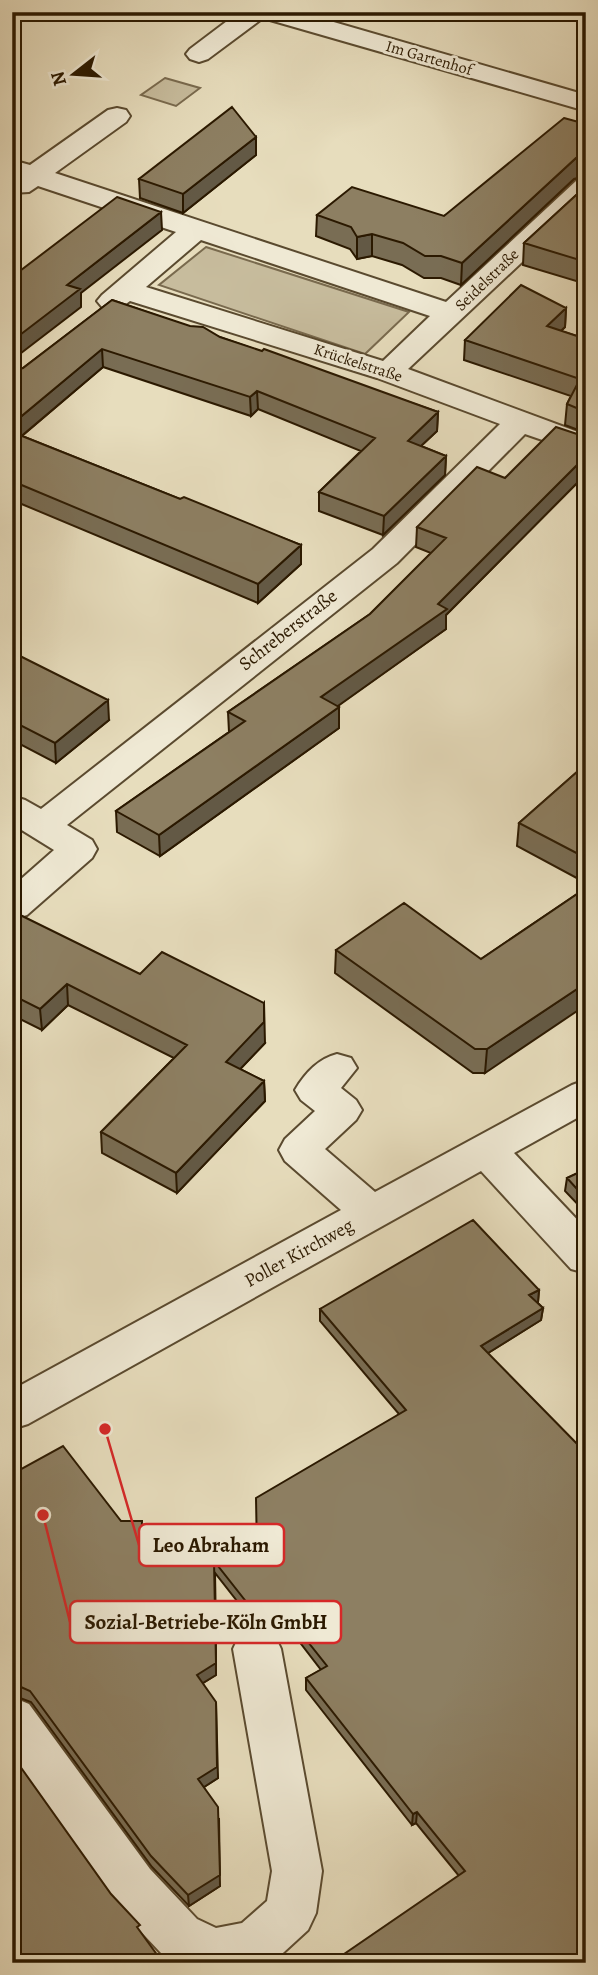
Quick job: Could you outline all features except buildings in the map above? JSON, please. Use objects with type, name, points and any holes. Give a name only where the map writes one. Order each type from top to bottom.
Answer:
[{"type":"street","points":[[199,54],[255,12]]},
{"type":"street","name":"Im Gartenhof","points":[[271,12],[586,103]]},
{"type":"street","points":[[20,178],[117,116]]},
{"type":"street","points":[[20,178],[198,228],[452,314]]},
{"type":"street","name":"Seidelstraße","points":[[388,372],[586,187]]},
{"type":"street","points":[[95,314],[198,228]]},
{"type":"street","name":"Krückelstraße","points":[[127,290],[388,372],[586,446]]},
{"type":"street","name":"Schreberstraße","points":[[44,825],[384,556],[520,422]]},
{"type":"street","points":[[12,808],[44,825],[79,849],[14,906]]},
{"type":"street","points":[[337,1068],[315,1090],[342,1110],[299,1150],[372,1213]]},
{"type":"street","name":"Poller Kirchweg","points":[[12,1410],[586,1095]]},
{"type":"street","points":[[487,1151],[586,1257]]},
{"type":"street","points":[[12,1719],[132,1886],[179,1936],[213,1953],[255,1945],[290,1913],[298,1871],[257,1649]]},
{"type":"shaded area","points":[[165,78],[200,88],[176,106],[141,95]]},
{"type":"shaded area","points":[[206,247],[409,312],[365,354],[159,285]]},
{"type":"place","name":"Leo Abraham","points":[[105,1429]]},
{"type":"place","name":"Sozial-Betriebe-Köln GmbH","points":[[43,1515]]}]
